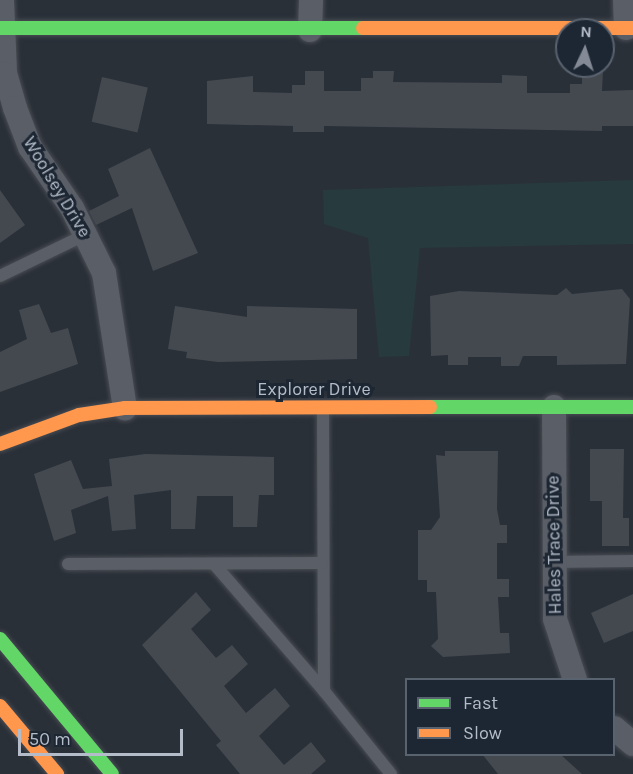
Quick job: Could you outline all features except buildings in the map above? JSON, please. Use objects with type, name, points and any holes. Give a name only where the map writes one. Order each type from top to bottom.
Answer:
[{"type":"street","name":"Woolsey Drive","points":[[2,0],[1,28],[5,73],[30,147],[87,234],[107,284],[125,408]]},
{"type":"street","points":[[310,0],[310,30]]},
{"type":"street","points":[[1,28],[310,30],[629,28],[626,0]]},
{"type":"street","name":"Hales Trace Drive","points":[[554,407],[555,619],[574,678]]},
{"type":"street","name":"Explorer Drive","points":[[0,444],[79,415],[125,408],[633,407]]},
{"type":"street","points":[[0,639],[112,774]]},
{"type":"street","points":[[0,706],[57,774]]},
{"type":"street","points":[[615,729],[633,744]]},
{"type":"lane","points":[[0,276],[87,234]]},
{"type":"lane","points":[[323,407],[324,691]]},
{"type":"lane","points":[[553,562],[633,561]]},
{"type":"lane","points":[[68,564],[322,563]]},
{"type":"lane","points":[[215,565],[324,691],[391,774]]},
{"type":"green space","points":[[633,180],[633,244],[420,248],[409,356],[379,357],[368,238],[324,224],[323,190]]},
{"type":"traffic: fast","points":[[0,28],[363,28]]},
{"type":"traffic: fast","points":[[430,407],[633,407]]},
{"type":"traffic: fast","points":[[0,639],[112,774]]},
{"type":"traffic: slow","points":[[363,28],[633,28]]},
{"type":"traffic: slow","points":[[0,444],[79,415],[125,408],[430,407]]},
{"type":"traffic: slow","points":[[0,706],[57,774]]}]
